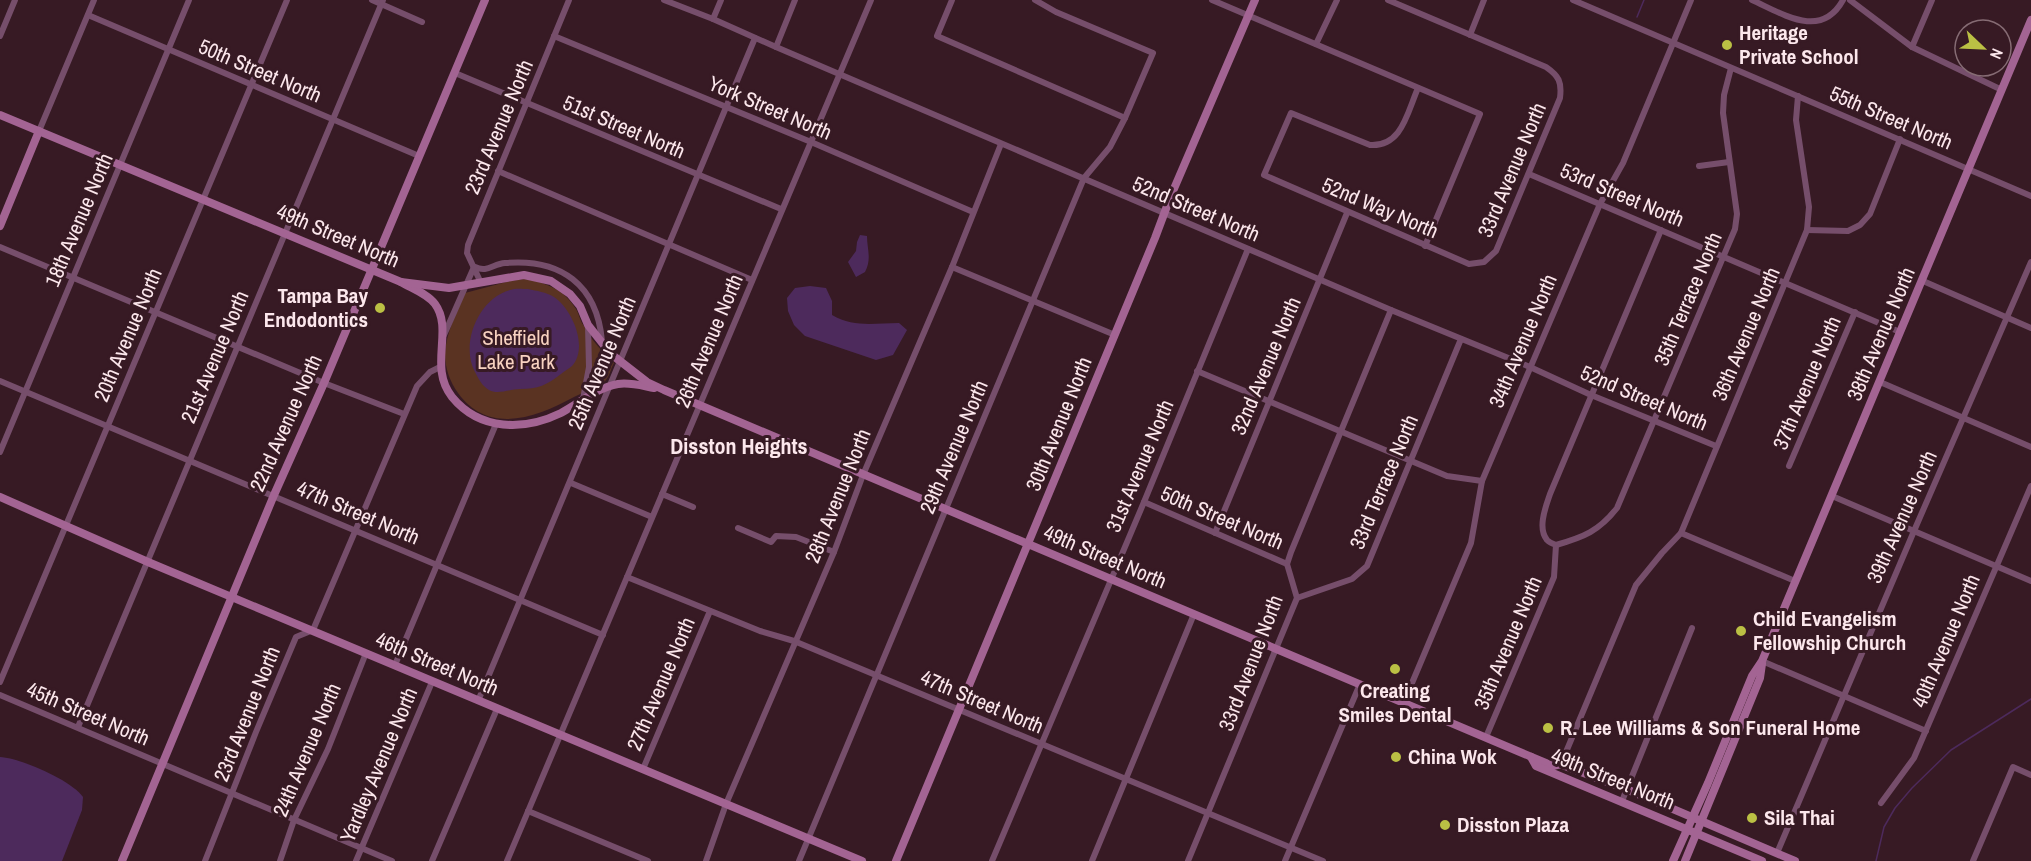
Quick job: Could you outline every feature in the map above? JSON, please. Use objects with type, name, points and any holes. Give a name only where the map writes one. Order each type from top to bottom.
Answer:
[{"type":"main road","name":"22nd Avenue North","points":[[122,861],[274,495],[324,383],[485,0]]},
{"type":"main road","name":"30th Avenue North","points":[[896,861],[1164,213],[1255,0]]},
{"type":"main road","name":"38th Avenue North","points":[[1673,861],[1752,676],[1762,661],[2031,20]]},
{"type":"main road","name":"49th Street North","points":[[0,115],[400,282],[426,296],[435,304],[442,326],[440,367],[443,380],[450,394],[471,415],[496,424],[513,426],[560,414],[583,399],[622,383],[664,390]]},
{"type":"main road","points":[[0,225],[39,131]]},
{"type":"main road","points":[[400,282],[449,288],[524,275],[551,281],[570,294],[580,306],[588,325]]},
{"type":"main road","name":"49th Street North","points":[[588,325],[620,361],[647,382],[699,406],[1531,757],[1540,756],[1702,820]]},
{"type":"main road","name":"46th Street North","points":[[0,497],[432,682],[862,861]]},
{"type":"main road","name":"38th Avenue North","points":[[1685,861],[1760,678],[1762,661]]},
{"type":"main road","name":"49th Street North","points":[[1531,757],[1536,766],[1697,832]]},
{"type":"main road","points":[[1561,765],[1564,775],[1569,780]]},
{"type":"main road","points":[[1702,820],[1795,861]]},
{"type":"main road","points":[[1697,832],[1762,861]]},
{"type":"street","points":[[0,36],[15,0]]},
{"type":"street","points":[[39,131],[94,0]]},
{"type":"street","name":"18th Avenue North","points":[[0,452],[189,0]]},
{"type":"street","name":"20th Avenue North","points":[[0,682],[287,0]]},
{"type":"street","points":[[372,0],[382,2],[422,22]]},
{"type":"street","name":"23rd Avenue North","points":[[481,284],[466,249],[569,0]]},
{"type":"street","name":"52nd Street North","points":[[664,0],[1716,446]]},
{"type":"street","points":[[713,19],[721,0]]},
{"type":"street","points":[[776,47],[795,0]]},
{"type":"street","name":"26th Avenue North","points":[[507,861],[871,0]]},
{"type":"street","points":[[952,0],[938,36],[1125,118]]},
{"type":"street","name":"29th Avenue North","points":[[799,861],[1084,178],[1110,147],[1153,53],[1056,12],[1035,0]]},
{"type":"street","points":[[1212,0],[1480,114],[1425,246]]},
{"type":"street","points":[[1316,44],[1337,0]]},
{"type":"street","points":[[1388,0],[1470,35],[1484,0]]},
{"type":"street","name":"55th Street North","points":[[1573,0],[2031,196]]},
{"type":"street","name":"34th Avenue North","points":[[1404,702],[1471,543],[1482,481],[1600,204],[1623,163],[1691,0]]},
{"type":"street","points":[[1752,0],[1766,3],[1811,23],[1830,17],[1837,11],[1843,0]]},
{"type":"street","points":[[1851,0],[1912,47],[2002,90]]},
{"type":"street","points":[[1912,47],[1932,0]]},
{"type":"street","name":"21st Avenue North","points":[[78,727],[382,2]]},
{"type":"street","name":"50th Street North","points":[[88,15],[419,156]]},
{"type":"street","name":"33rd Avenue North","points":[[1470,35],[1546,67],[1558,75],[1562,85],[1560,98],[1496,251],[1484,262]]},
{"type":"street","name":"York Street North","points":[[554,36],[973,212]]},
{"type":"street","name":"25th Avenue North","points":[[478,701],[728,108],[755,38]]},
{"type":"street","name":"35th Terrace North","points":[[1556,545],[1583,538],[1599,528],[1620,503],[1735,229],[1737,214],[1723,113],[1724,95],[1731,68]]},
{"type":"street","name":"51st Street North","points":[[455,73],[781,209]]},
{"type":"street","name":"52nd Way North","points":[[1418,88],[1400,130],[1392,141],[1382,146],[1370,145],[1291,113],[1264,175],[1347,213],[1469,264],[1484,262]]},
{"type":"street","name":"36th Avenue North","points":[[1561,765],[1636,585],[1681,532],[1808,230],[1809,207],[1796,120],[1798,96]]},
{"type":"street","points":[[1808,230],[1848,231],[1860,225],[1870,214],[1900,139]]},
{"type":"street","name":"28th Avenue North","points":[[706,861],[726,804],[834,552],[863,475],[952,267],[1001,144]]},
{"type":"street","points":[[1699,166],[1728,162]]},
{"type":"street","points":[[498,171],[752,280]]},
{"type":"street","name":"53rd Street North","points":[[1529,174],[1900,332]]},
{"type":"street","name":"32nd Avenue North","points":[[1215,532],[1347,213]]},
{"type":"street","points":[[1556,545],[1547,540],[1543,514],[1661,230]]},
{"type":"street","points":[[0,247],[324,383],[404,414]]},
{"type":"street","name":"31st Avenue North","points":[[992,861],[1248,249]]},
{"type":"street","points":[[441,341],[474,267],[487,270],[501,263],[530,262],[548,265],[568,274],[581,285],[592,302],[600,322],[602,343]]},
{"type":"street","name":"39th Avenue North","points":[[1777,853],[2031,262]]},
{"type":"street","points":[[952,267],[1115,335]]},
{"type":"street","points":[[1923,281],[2031,328]]},
{"type":"street","points":[[1287,564],[1339,432],[1391,310]]},
{"type":"street","name":"37th Avenue North","points":[[1789,466],[1855,312]]},
{"type":"street","points":[[583,399],[589,367],[588,325]]},
{"type":"street","name":"33rd Terrace North","points":[[1297,598],[1352,579],[1367,566],[1461,339]]},
{"type":"street","name":"23rd Avenue North","points":[[205,861],[296,637],[313,630],[417,386],[423,378],[440,367]]},
{"type":"street","points":[[1197,371],[1447,476],[1482,481]]},
{"type":"street","name":"47th Street North","points":[[0,381],[603,634]]},
{"type":"street","points":[[1880,382],[2031,447]]},
{"type":"street","points":[[395,666],[496,424]]},
{"type":"street","points":[[571,483],[652,517]]},
{"type":"street","name":"40th Avenue North","points":[[1881,803],[1914,758],[2031,486]]},
{"type":"street","points":[[662,494],[693,507]]},
{"type":"street","points":[[1832,496],[2031,581]]},
{"type":"street","name":"50th Street North","points":[[1144,502],[1287,564]]},
{"type":"street","points":[[738,528],[771,542],[776,536],[796,537],[834,552]]},
{"type":"street","points":[[1681,532],[1795,581]]},
{"type":"street","name":"35th Avenue North","points":[[1486,737],[1554,577],[1556,545]]},
{"type":"street","name":"33rd Avenue North","points":[[1188,861],[1297,598],[1287,564]]},
{"type":"street","name":"47th Street North","points":[[627,577],[760,631],[794,641],[1042,745],[1126,777],[1323,861]]},
{"type":"street","name":"27th Avenue North","points":[[643,769],[710,611]]},
{"type":"street","points":[[1092,861],[1194,614]]},
{"type":"street","points":[[1622,801],[1692,628]]},
{"type":"street","name":"24th Avenue North","points":[[280,861],[294,820],[328,748],[366,653]]},
{"type":"street","points":[[1762,661],[1926,731]]},
{"type":"street","name":"Yardley Avenue North","points":[[356,861],[432,682]]},
{"type":"street","points":[[1285,861],[1360,684]]},
{"type":"street","name":"45th Street North","points":[[0,695],[392,861]]},
{"type":"street","points":[[432,861],[497,709]]},
{"type":"street","points":[[1973,861],[2013,767],[2031,774]]},
{"type":"street","points":[[528,811],[648,861]]},
{"type":"green space","name":"Sheffield Lake Park","points":[[525,279],[547,285],[566,296],[576,309],[590,336],[614,363],[609,376],[596,388],[545,411],[514,419],[484,415],[470,406],[450,380],[445,359],[447,338],[465,293]]},
{"type":"shaded area","points":[[860,235],[867,236],[869,258],[865,272],[856,277],[848,262],[856,251]]},
{"type":"shaded area","points":[[810,286],[826,288],[832,301],[832,315],[840,319],[865,324],[899,323],[907,330],[893,355],[876,360],[805,336],[794,325],[788,311],[787,298],[795,288]]},
{"type":"shaded area","points":[[512,289],[528,289],[551,295],[567,310],[579,339],[577,358],[571,367],[542,386],[493,391],[480,382],[471,361],[471,336],[475,324],[489,303],[499,295]]},
{"type":"shaded area","points":[[0,757],[20,761],[57,777],[77,790],[83,797],[82,810],[62,861],[0,861]]},
{"type":"waterway","points":[[1637,17],[1644,0]]},
{"type":"waterway","points":[[1876,861],[1884,827],[1895,808],[1912,788],[1951,750],[2031,699]]},
{"type":"place","name":"Heritage Private School","points":[[1727,45]]},
{"type":"place","name":"Tampa Bay Endodontics","points":[[380,308]]},
{"type":"place","name":"Child Evangelism Fellowship Church","points":[[1741,631]]},
{"type":"place","name":"Creating Smiles Dental","points":[[1395,669]]},
{"type":"place","name":"R. Lee Williams & Son Funeral Home","points":[[1548,728]]},
{"type":"place","name":"China Wok","points":[[1396,757]]},
{"type":"place","name":"Sila Thai","points":[[1752,818]]},
{"type":"place","name":"Disston Plaza","points":[[1445,825]]},
{"type":"district","name":"Disston Heights","points":[[739,446]]}]
